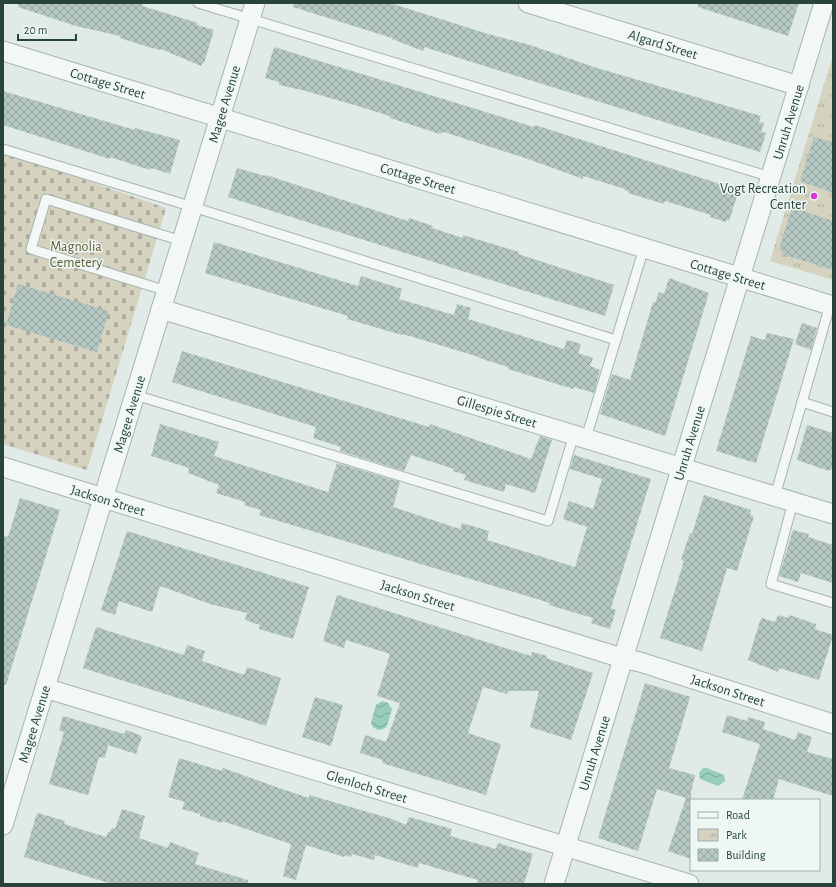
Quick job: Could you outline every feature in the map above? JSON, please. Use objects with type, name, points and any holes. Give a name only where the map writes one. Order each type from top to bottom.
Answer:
[{"type":"street","name":"Algard Street","points":[[528,3],[799,86]]},
{"type":"street","name":"Unruh Avenue","points":[[554,884],[622,658],[824,3]]},
{"type":"street","name":"Magee Avenue","points":[[3,825],[253,11]]},
{"type":"street","name":"Cottage Street","points":[[3,51],[831,306]]},
{"type":"street","name":"Gillespie Street","points":[[164,300],[580,436],[833,514]]},
{"type":"street","name":"Jackson Street","points":[[3,467],[622,658],[640,662],[833,724]]},
{"type":"street","name":"Glenloch Street","points":[[45,688],[689,884]]},
{"type":"lane","points":[[198,3],[253,11],[771,177]]},
{"type":"lane","points":[[3,149],[616,340]]},
{"type":"lane","points":[[164,300],[31,249],[46,199],[182,241]]},
{"type":"lane","points":[[135,395],[548,521],[616,340],[644,248]]},
{"type":"lane","points":[[775,496],[831,306]]},
{"type":"lane","points":[[802,402],[833,412]]},
{"type":"lane","points":[[793,502],[771,584],[833,604]]},
{"type":"green space","name":"Vogt Recreation Center","points":[[833,55],[833,280],[770,261]]},
{"type":"green space","name":"Magnolia Cemetery","points":[[3,154],[56,170],[166,208],[87,470],[3,444]]},
{"type":"water","points":[[382,701],[388,703],[392,709],[387,726],[380,730],[372,726],[371,722],[376,705]]},
{"type":"water","points":[[703,768],[707,768],[724,775],[725,781],[718,786],[700,779],[699,773]]},
{"type":"building","points":[[19,3],[143,3],[142,6],[198,23],[197,25],[214,30],[204,63],[203,62],[201,66],[161,49],[145,46],[120,38],[120,36],[76,26],[18,7]]},
{"type":"building","points":[[294,3],[390,3],[488,34],[530,45],[597,68],[761,116],[759,122],[764,123],[761,132],[766,133],[760,152],[424,47],[423,51],[392,38],[293,7]]},
{"type":"building","points":[[698,3],[799,3],[788,36],[698,7]]},
{"type":"building","points":[[274,47],[534,127],[535,125],[739,190],[729,221],[726,220],[726,222],[710,217],[711,215],[665,201],[664,204],[628,193],[629,192],[622,188],[583,176],[583,179],[525,158],[444,132],[440,134],[361,107],[306,91],[279,85],[279,82],[265,78]]},
{"type":"building","points":[[3,91],[135,130],[135,128],[180,140],[170,174],[151,168],[150,170],[110,157],[110,159],[3,125]]},
{"type":"building","points":[[814,137],[833,142],[833,193],[800,181]]},
{"type":"building","points":[[237,168],[265,176],[266,175],[408,221],[409,218],[433,226],[432,228],[463,238],[463,235],[519,252],[518,254],[614,285],[605,316],[228,197]]},
{"type":"building","points":[[792,207],[833,221],[833,270],[782,254],[783,251],[779,250]]},
{"type":"building","points":[[214,242],[358,286],[361,276],[402,289],[399,299],[454,315],[457,304],[471,308],[468,319],[564,349],[567,340],[581,344],[578,353],[593,358],[590,366],[600,370],[594,393],[574,387],[573,389],[508,369],[508,367],[479,357],[347,319],[348,316],[205,273]]},
{"type":"building","points":[[669,278],[709,293],[665,436],[600,414],[612,374],[630,380],[653,302],[655,303],[659,292],[664,294]]},
{"type":"building","points":[[18,284],[109,311],[97,352],[6,325]]},
{"type":"building","points":[[802,323],[817,328],[811,350],[795,344]]},
{"type":"building","points":[[767,333],[794,339],[756,463],[716,451],[751,336],[765,340]]},
{"type":"building","points":[[182,351],[429,427],[430,424],[531,459],[540,436],[552,440],[535,493],[506,484],[504,492],[464,480],[466,475],[453,471],[454,469],[411,455],[404,471],[340,451],[341,447],[313,438],[316,427],[172,382]]},
{"type":"building","points":[[160,424],[219,442],[214,456],[328,492],[337,463],[400,482],[393,507],[460,529],[462,523],[489,531],[487,540],[575,567],[587,527],[563,519],[569,501],[593,509],[602,479],[570,469],[574,455],[651,479],[611,608],[616,610],[610,629],[591,623],[593,618],[549,605],[550,603],[259,515],[261,510],[244,505],[245,502],[216,493],[219,485],[188,473],[189,468],[151,456]]},
{"type":"building","points":[[807,425],[833,433],[833,470],[830,469],[829,471],[797,460]]},
{"type":"building","points":[[704,495],[751,510],[750,515],[754,516],[737,571],[727,568],[702,651],[660,638],[684,561],[681,560],[690,533],[692,534]]},
{"type":"building","points":[[20,498],[60,510],[6,685],[3,685],[3,535],[8,537]]},
{"type":"building","points":[[793,530],[809,534],[808,537],[833,545],[833,583],[801,573],[798,582],[779,576]]},
{"type":"building","points":[[127,531],[309,587],[293,639],[259,629],[260,625],[245,620],[247,613],[210,604],[160,586],[152,612],[119,601],[115,615],[101,610]]},
{"type":"building","points":[[337,595],[531,656],[532,652],[547,656],[546,658],[593,673],[571,740],[530,727],[539,691],[508,691],[507,694],[483,687],[468,733],[501,744],[486,795],[382,763],[383,760],[360,753],[365,735],[386,742],[400,703],[377,696],[390,654],[346,640],[344,648],[323,641]]},
{"type":"building","points":[[778,615],[788,618],[789,615],[816,624],[815,629],[833,635],[819,680],[779,668],[778,672],[748,660],[762,618],[775,622]]},
{"type":"building","points":[[96,627],[184,655],[187,645],[205,651],[202,661],[244,675],[247,667],[281,678],[266,726],[83,668]]},
{"type":"building","points":[[645,683],[690,697],[669,768],[695,775],[690,799],[690,859],[668,851],[686,798],[657,789],[638,851],[598,838]]},
{"type":"building","points":[[315,697],[343,705],[331,746],[302,737]]},
{"type":"building","points":[[727,715],[747,721],[748,717],[765,722],[763,729],[795,740],[798,732],[812,737],[807,752],[833,759],[833,796],[779,779],[773,799],[742,799],[760,744],[722,732]]},
{"type":"building","points":[[63,716],[124,734],[126,730],[142,736],[136,754],[108,745],[105,758],[99,757],[88,795],[49,784],[64,732],[59,730]]},
{"type":"building","points":[[179,758],[222,771],[223,768],[309,798],[309,795],[392,819],[406,825],[409,817],[452,829],[450,836],[496,849],[498,843],[533,854],[524,884],[477,884],[478,880],[419,863],[418,868],[375,855],[374,860],[352,854],[351,857],[345,855],[344,857],[306,845],[296,880],[283,876],[291,844],[222,821],[222,823],[200,816],[200,814],[182,809],[185,802],[168,797]]},
{"type":"building","points":[[122,809],[145,816],[139,838],[168,848],[170,842],[199,853],[195,864],[248,880],[248,884],[112,884],[24,857],[38,813],[65,821],[64,824],[106,837],[112,828],[115,829]]},
{"type":"place","name":"Vogt Recreation Center","points":[[814,196]]}]
